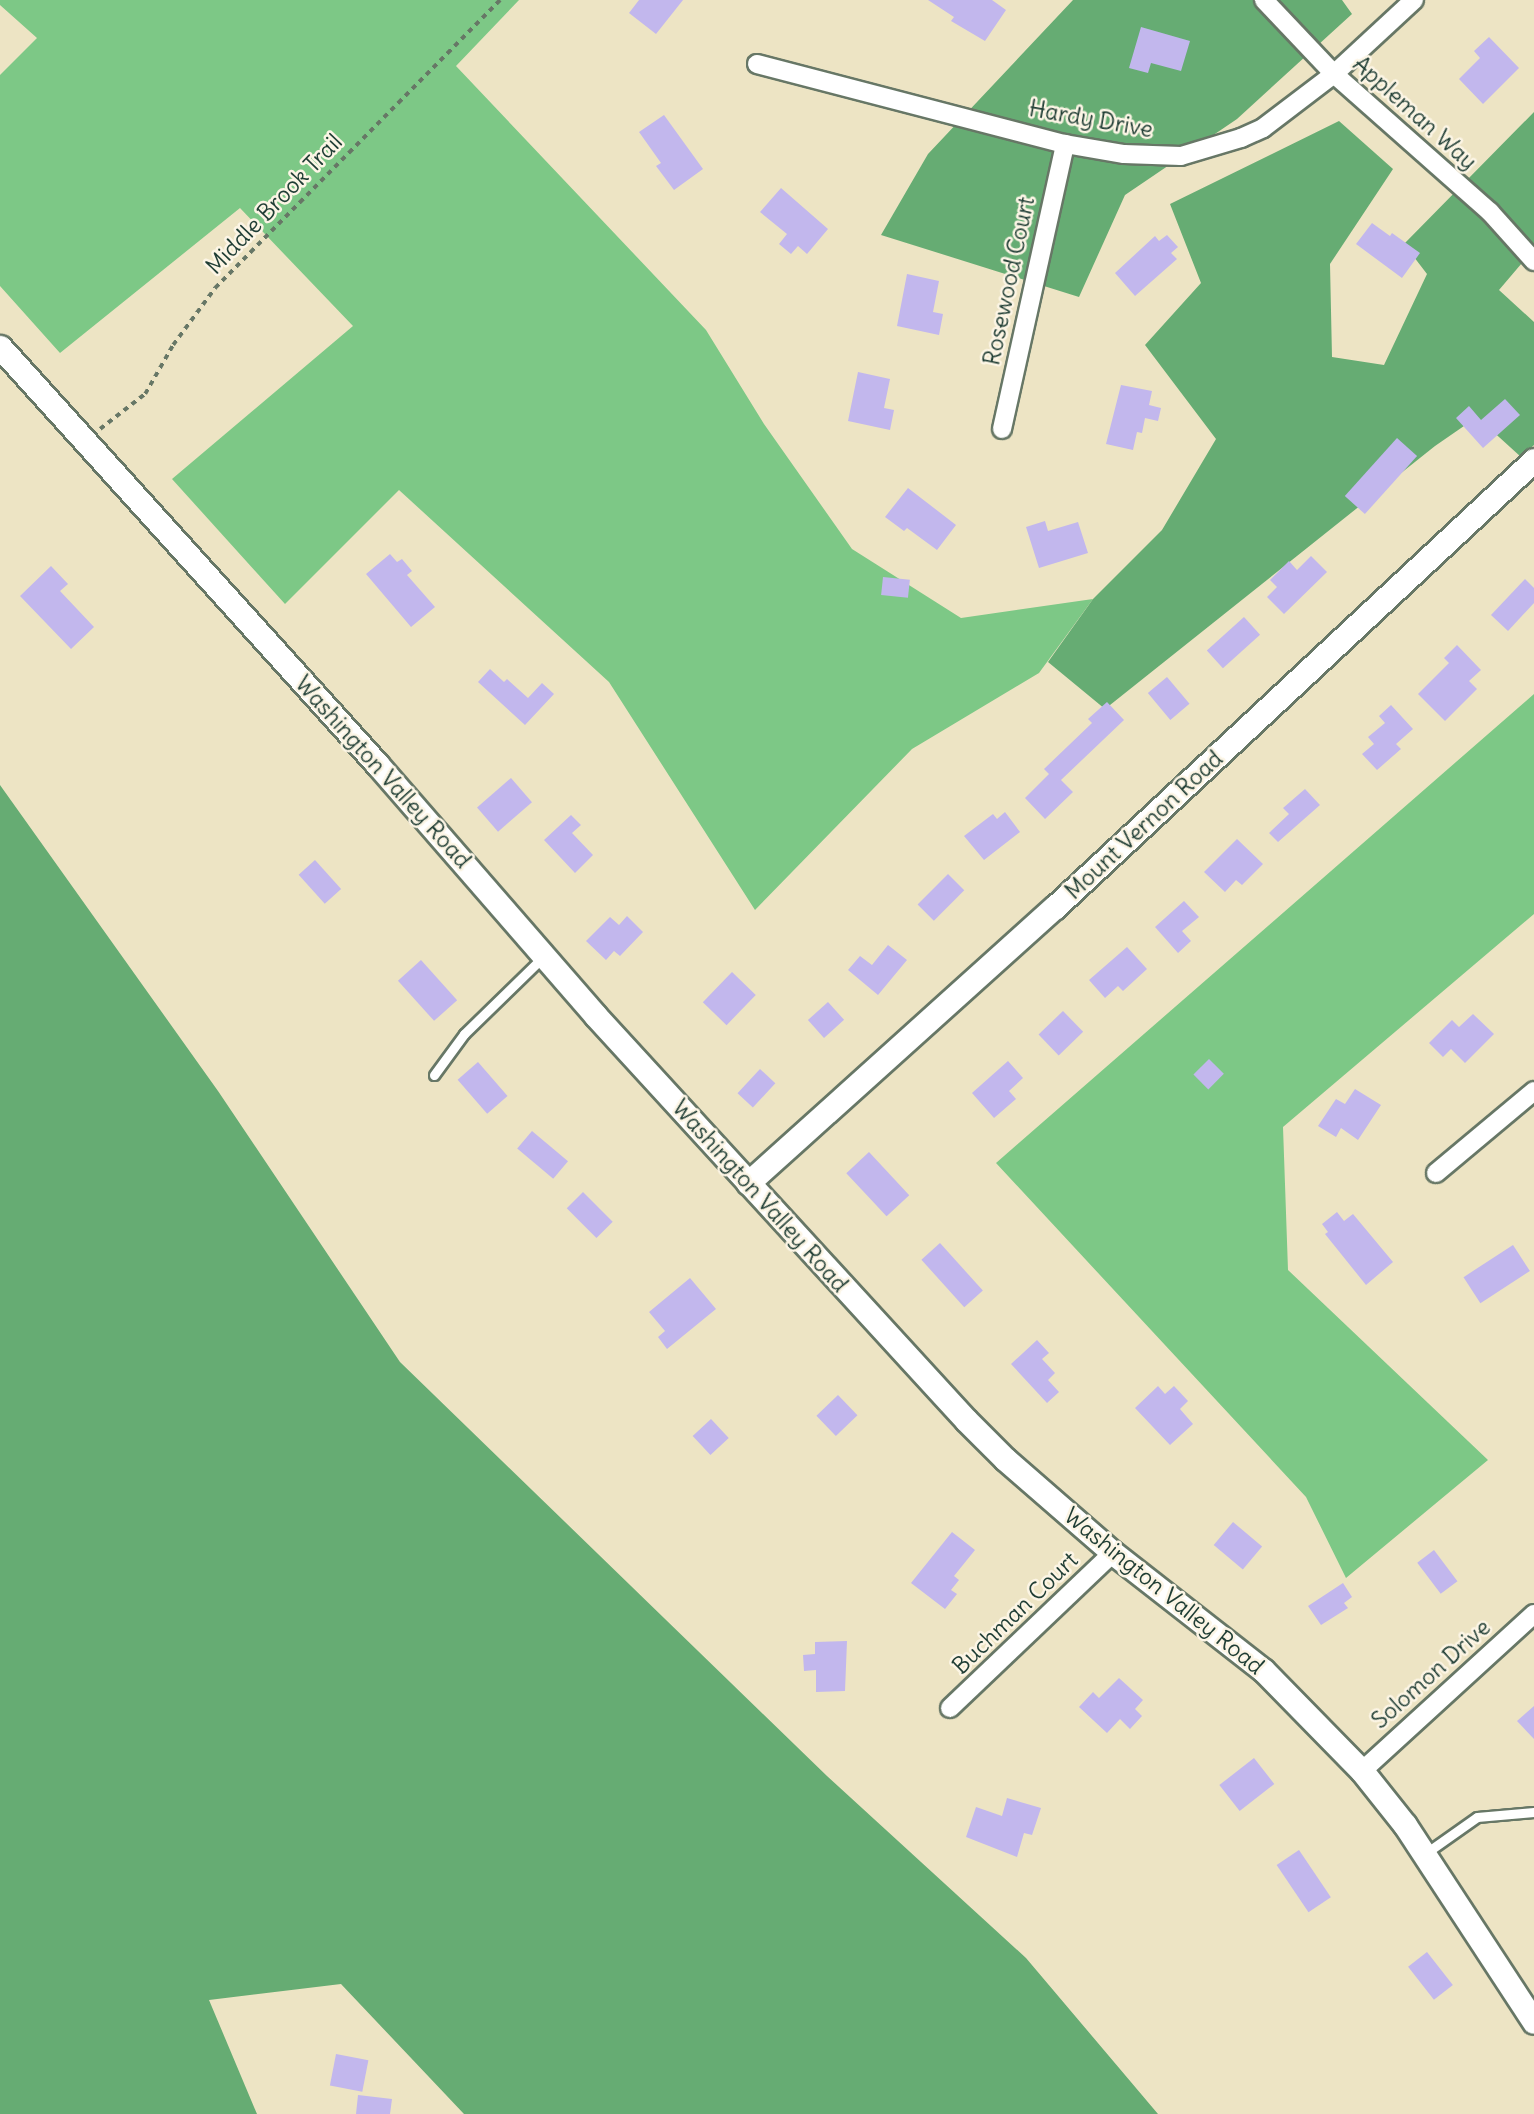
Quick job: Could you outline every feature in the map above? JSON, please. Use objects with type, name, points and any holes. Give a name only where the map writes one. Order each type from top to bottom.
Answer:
[{"type":"street","name":"Appleman Way","points":[[1264,0],[1334,74],[1490,212],[1534,261]]},
{"type":"street","name":"Hardy Drive","points":[[757,64],[1065,144],[1124,154],[1181,156],[1241,138],[1263,128],[1334,74],[1414,0]]},
{"type":"street","name":"Rosewood Court","points":[[1002,429],[1065,144]]},
{"type":"street","name":"Washington Valley Road","points":[[0,347],[377,764],[544,956],[748,1183],[966,1420],[1005,1459],[1113,1553],[1263,1670],[1362,1771],[1405,1825],[1534,2022]]},
{"type":"street","name":"Mount Vernon Road","points":[[748,1183],[1055,907],[1534,460]]},
{"type":"street","points":[[1436,1173],[1534,1091]]},
{"type":"street","name":"Buchman Court","points":[[950,1708],[1113,1553]]},
{"type":"street","name":"Solomon Drive","points":[[1362,1771],[1534,1614]]},
{"type":"lane","points":[[435,1075],[464,1034],[544,956]]},
{"type":"lane","points":[[1424,1854],[1477,1817],[1534,1812]]},
{"type":"path","name":"Middle Brook Trail","points":[[85,441],[145,394],[173,345],[215,288],[500,0]]},
{"type":"green space","points":[[0,0],[519,0],[456,66],[706,330],[764,424],[852,549],[961,618],[1093,599],[1039,673],[912,749],[755,910],[609,682],[399,490],[285,604],[172,479],[353,326],[240,208],[60,353],[0,286],[0,75],[37,38],[0,5]]},
{"type":"green space","points":[[1073,0],[1342,0],[1352,14],[1237,119],[1125,195],[1079,297],[881,235],[928,154]]},
{"type":"green space","points":[[1534,112],[1534,249],[1499,290],[1534,322],[1534,445],[1521,457],[1477,417],[1435,446],[1105,709],[1048,662],[1093,599],[1162,530],[1216,439],[1145,345],[1201,283],[1170,204],[1339,121],[1393,169],[1330,264],[1332,357],[1384,365],[1427,274],[1404,244]]},
{"type":"green space","points":[[1534,694],[1534,914],[1283,1127],[1288,1270],[1488,1460],[1346,1578],[1306,1497],[996,1163]]},
{"type":"green space","points":[[0,785],[218,1091],[400,1362],[827,1776],[1026,1958],[1158,2114],[464,2114],[341,1984],[209,2000],[257,2114],[0,2114]]},
{"type":"building","points":[[639,0],[683,0],[656,34],[629,13]]},
{"type":"building","points":[[928,0],[992,0],[1006,10],[985,41],[951,21],[954,17]]},
{"type":"building","points":[[1141,27],[1190,41],[1181,71],[1151,63],[1148,73],[1129,68]]},
{"type":"building","points":[[1489,37],[1519,68],[1483,104],[1459,79],[1480,58],[1474,51]]},
{"type":"building","points":[[664,115],[703,169],[674,190],[656,166],[661,163],[639,132]]},
{"type":"building","points":[[781,188],[828,229],[807,254],[798,246],[791,254],[779,244],[787,234],[760,212]]},
{"type":"building","points":[[1372,223],[1390,236],[1392,233],[1420,253],[1402,278],[1356,244]]},
{"type":"building","points":[[1167,235],[1178,247],[1171,253],[1177,259],[1135,296],[1115,273],[1155,236],[1159,241]]},
{"type":"building","points":[[907,274],[939,281],[933,312],[943,314],[939,335],[897,326]]},
{"type":"building","points":[[858,372],[890,379],[884,408],[894,410],[890,430],[848,421]]},
{"type":"building","points":[[1121,385],[1152,391],[1149,405],[1161,408],[1158,421],[1145,418],[1142,433],[1137,432],[1133,450],[1106,444]]},
{"type":"building","points":[[1505,399],[1520,415],[1483,448],[1456,418],[1469,406],[1481,420]]},
{"type":"building","points":[[1397,438],[1417,456],[1365,514],[1345,496]]},
{"type":"building","points":[[908,488],[956,525],[937,550],[907,528],[904,531],[885,517]]},
{"type":"building","points":[[1045,521],[1048,531],[1078,522],[1088,553],[1039,568],[1026,527]]},
{"type":"building","points":[[390,554],[397,562],[402,559],[412,571],[407,575],[435,607],[411,627],[366,574]]},
{"type":"building","points":[[1311,556],[1327,572],[1284,614],[1267,597],[1277,587],[1270,580],[1289,561],[1297,570]]},
{"type":"building","points":[[51,566],[68,584],[60,591],[94,627],[71,649],[20,596]]},
{"type":"building","points":[[883,577],[910,580],[908,598],[881,595]]},
{"type":"building","points":[[1525,579],[1534,588],[1534,603],[1508,631],[1491,615]]},
{"type":"building","points":[[1244,617],[1260,635],[1223,668],[1207,650]]},
{"type":"building","points":[[1457,645],[1481,670],[1469,681],[1477,689],[1445,721],[1418,694],[1449,663],[1444,658]]},
{"type":"building","points":[[490,669],[504,682],[507,679],[528,698],[542,683],[554,694],[525,725],[478,682]]},
{"type":"building","points":[[1167,677],[1189,704],[1170,720],[1148,693]]},
{"type":"building","points":[[1107,702],[1124,720],[1061,780],[1073,792],[1045,819],[1025,798],[1049,774],[1044,769],[1092,723],[1088,719]]},
{"type":"building","points":[[1391,705],[1413,729],[1396,744],[1401,749],[1377,770],[1362,754],[1374,744],[1368,737],[1385,723],[1379,716]]},
{"type":"building","points":[[511,778],[532,802],[498,832],[477,808]]},
{"type":"building","points":[[1305,789],[1320,805],[1278,842],[1269,833],[1289,814],[1283,808]]},
{"type":"building","points":[[1005,812],[1020,832],[984,860],[964,836],[993,814],[997,819]]},
{"type":"building","points":[[571,815],[581,825],[572,833],[593,855],[575,873],[544,840]]},
{"type":"building","points":[[1237,839],[1263,864],[1242,885],[1236,880],[1225,892],[1204,872]]},
{"type":"building","points":[[315,860],[341,889],[325,904],[299,875]]},
{"type":"building","points":[[948,874],[964,890],[934,921],[918,904]]},
{"type":"building","points":[[1184,901],[1199,917],[1182,931],[1191,941],[1178,953],[1155,927]]},
{"type":"building","points":[[627,916],[643,932],[620,956],[614,951],[606,960],[586,941],[610,917],[619,925]]},
{"type":"building","points":[[888,945],[907,960],[878,995],[848,970],[860,956],[872,965]]},
{"type":"building","points":[[1127,947],[1147,969],[1123,991],[1118,986],[1105,998],[1089,980]]},
{"type":"building","points":[[421,960],[457,1000],[434,1021],[398,981]]},
{"type":"building","points":[[732,972],[756,995],[727,1025],[703,1002]]},
{"type":"building","points":[[828,1002],[844,1020],[824,1038],[808,1020]]},
{"type":"building","points":[[1063,1011],[1083,1032],[1059,1055],[1039,1035]]},
{"type":"building","points":[[1473,1014],[1494,1034],[1465,1063],[1451,1049],[1443,1057],[1429,1043],[1452,1020],[1459,1027]]},
{"type":"building","points":[[1209,1059],[1224,1074],[1208,1089],[1193,1075]]},
{"type":"building","points":[[1008,1061],[1023,1078],[1009,1091],[1016,1099],[994,1118],[972,1093]]},
{"type":"building","points":[[478,1062],[508,1096],[487,1114],[458,1080]]},
{"type":"building","points":[[760,1069],[775,1083],[753,1107],[737,1093]]},
{"type":"building","points":[[1355,1089],[1381,1105],[1358,1140],[1341,1128],[1336,1137],[1318,1126],[1336,1099],[1345,1104]]},
{"type":"building","points":[[532,1131],[568,1161],[553,1179],[517,1149]]},
{"type":"building","points":[[869,1152],[909,1195],[887,1216],[846,1173]]},
{"type":"building","points":[[583,1192],[613,1222],[596,1238],[567,1208]]},
{"type":"building","points":[[1337,1212],[1344,1221],[1353,1214],[1393,1262],[1366,1285],[1325,1234],[1328,1232],[1322,1224]]},
{"type":"building","points":[[940,1243],[983,1291],[964,1307],[921,1260]]},
{"type":"building","points":[[1513,1245],[1530,1271],[1480,1303],[1464,1277]]},
{"type":"building","points":[[690,1278],[716,1309],[667,1349],[658,1337],[665,1331],[649,1312]]},
{"type":"building","points":[[1037,1340],[1049,1353],[1042,1359],[1055,1373],[1048,1380],[1059,1392],[1047,1403],[1011,1364]]},
{"type":"building","points":[[1158,1386],[1165,1394],[1174,1386],[1188,1401],[1180,1409],[1193,1424],[1170,1445],[1135,1408]]},
{"type":"building","points":[[838,1395],[857,1415],[836,1436],[816,1416]]},
{"type":"building","points":[[711,1419],[729,1438],[710,1455],[693,1436]]},
{"type":"building","points":[[1233,1522],[1262,1546],[1243,1569],[1214,1545]]},
{"type":"building","points":[[952,1532],[975,1550],[954,1576],[959,1580],[951,1590],[957,1594],[945,1609],[911,1583]]},
{"type":"building","points":[[1434,1550],[1457,1581],[1441,1594],[1417,1563]]},
{"type":"building","points":[[1343,1583],[1352,1597],[1344,1603],[1348,1608],[1321,1625],[1308,1606]]},
{"type":"building","points":[[847,1641],[845,1691],[816,1692],[816,1670],[804,1671],[803,1655],[815,1654],[815,1642]]},
{"type":"building","points":[[1119,1678],[1143,1700],[1135,1709],[1142,1716],[1130,1729],[1120,1719],[1107,1733],[1079,1707],[1093,1692],[1099,1698]]},
{"type":"building","points":[[1534,1706],[1534,1739],[1517,1721]]},
{"type":"building","points":[[1254,1758],[1274,1784],[1240,1811],[1219,1785]]},
{"type":"building","points":[[1007,1798],[1041,1808],[1032,1835],[1024,1833],[1017,1857],[966,1837],[976,1807],[1002,1816]]},
{"type":"building","points":[[1299,1850],[1331,1897],[1308,1912],[1277,1865]]},
{"type":"building","points":[[1427,1952],[1453,1985],[1434,2000],[1408,1967]]},
{"type":"building","points":[[336,2054],[368,2060],[362,2092],[330,2085]]},
{"type":"building","points":[[358,2095],[392,2099],[390,2114],[356,2114]]}]
